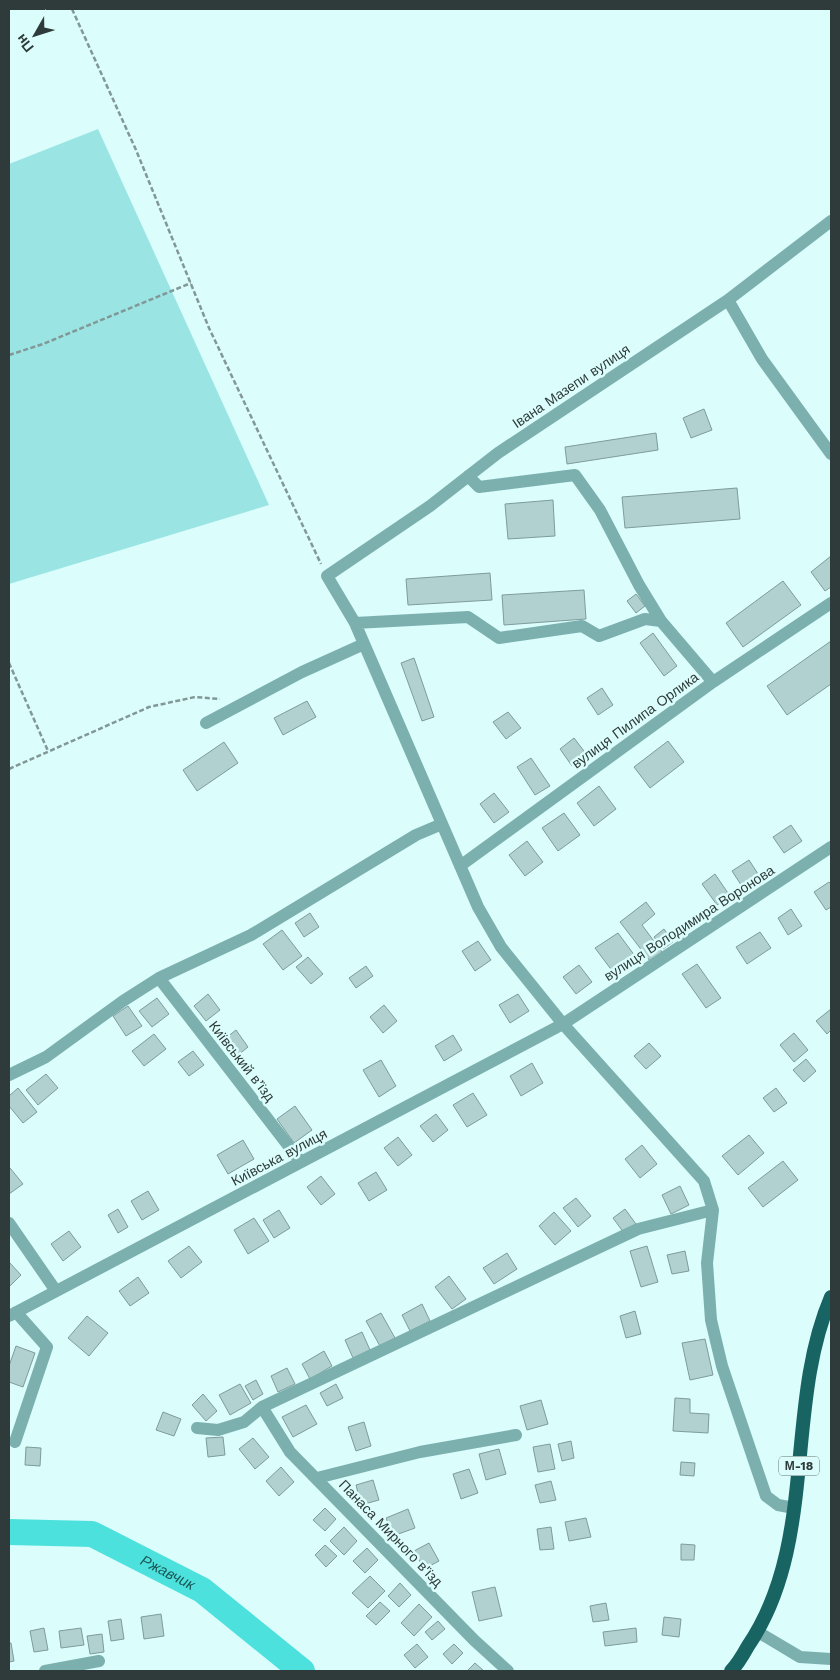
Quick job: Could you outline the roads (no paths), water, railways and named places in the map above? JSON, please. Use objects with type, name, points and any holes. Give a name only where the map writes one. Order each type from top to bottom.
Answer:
[{"type":"highway","name":"М-18","points":[[731,1671],[758,1632],[773,1603],[785,1560],[794,1508],[812,1361],[831,1296]]},
{"type":"street","name":"Івана Мазепи вулиця","points":[[355,623],[327,576],[430,506],[498,453],[728,300],[831,221]]},
{"type":"street","points":[[728,300],[762,359],[831,454]]},
{"type":"street","points":[[468,476],[479,487],[575,475],[600,510],[639,585],[661,621],[713,682]]},
{"type":"street","name":"вулиця Пилипа Орлика","points":[[460,866],[713,682],[831,603]]},
{"type":"street","points":[[661,621],[645,619],[599,636],[582,626],[499,638],[468,617],[355,623],[478,907],[502,947],[563,1024],[704,1181],[713,1210],[708,1272],[711,1320],[722,1366],[766,1496],[778,1505],[794,1508]]},
{"type":"street","points":[[206,723],[302,672],[364,644]]},
{"type":"street","points":[[9,1075],[46,1057],[123,1000],[159,978],[250,935],[416,835],[442,824]]},
{"type":"street","name":"вулиця Володимира Воронова","points":[[563,1024],[831,847]]},
{"type":"street","name":"Київський в’їзд","points":[[159,978],[301,1162]]},
{"type":"street","name":"Київська вулиця","points":[[13,1314],[563,1024]]},
{"type":"street","points":[[197,1428],[218,1430],[244,1422],[262,1407],[638,1229],[713,1210]]},
{"type":"street","points":[[9,1223],[56,1291]]},
{"type":"street","points":[[13,1314],[47,1346],[15,1442]]},
{"type":"street","name":"Панаса Мирного в'їзд","points":[[262,1407],[290,1452],[474,1640],[508,1671]]},
{"type":"street","points":[[317,1478],[420,1452],[516,1435]]},
{"type":"street","points":[[758,1632],[800,1657],[831,1659]]},
{"type":"street","points":[[45,1671],[99,1661]]},
{"type":"waterway","name":"Ржавчик","points":[[9,1532],[92,1534],[202,1590],[302,1671]]}]
